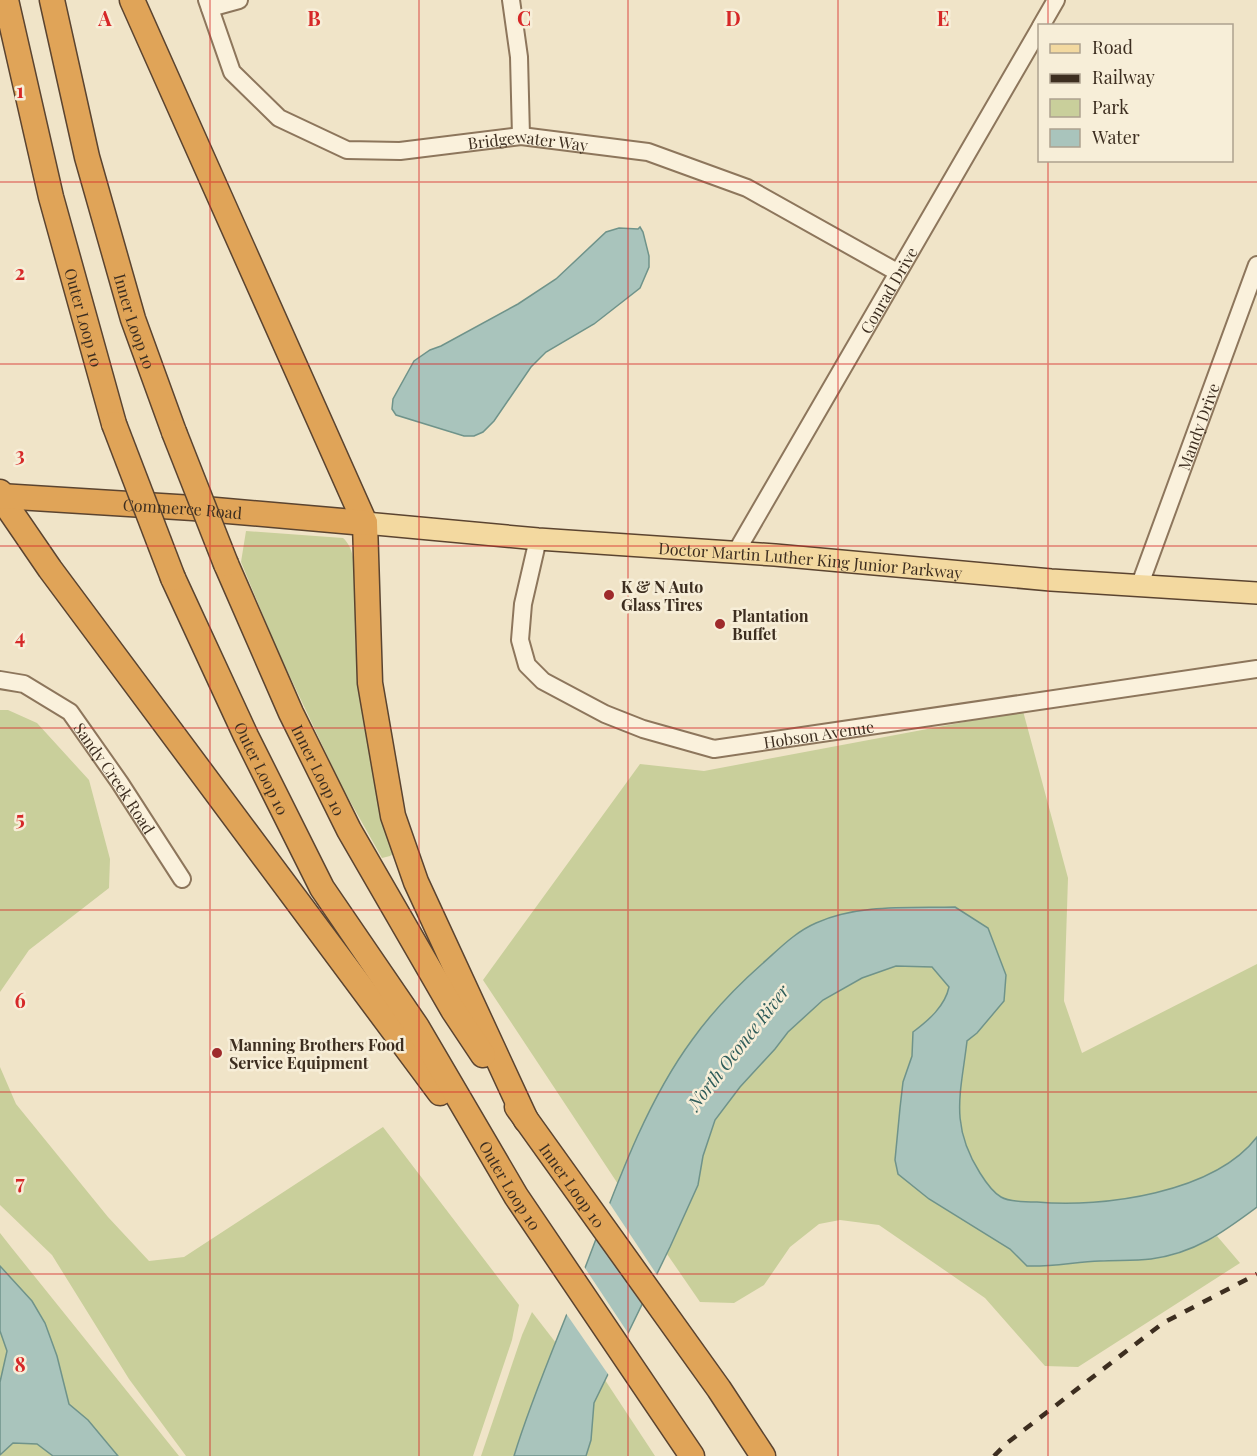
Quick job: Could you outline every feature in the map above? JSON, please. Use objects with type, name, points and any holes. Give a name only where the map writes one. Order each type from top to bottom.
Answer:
[{"type":"highway","name":"Outer Loop 10","points":[[6,0],[51,197],[114,424],[173,578],[246,736],[322,888],[417,1027],[516,1196],[687,1449]]},
{"type":"highway","name":"Inner Loop 10","points":[[52,0],[87,157],[133,319],[226,564],[291,713],[349,830],[453,1010],[526,1120],[719,1389],[763,1456]]},
{"type":"highway","points":[[132,0],[365,523],[370,683],[393,816],[416,882],[526,1120]]},
{"type":"highway","points":[[0,495],[50,569],[516,1196]]},
{"type":"highway","name":"Commerce Road","points":[[0,495],[193,508],[365,523]]},
{"type":"main road","name":"Doctor Martin Luther King Junior Parkway","points":[[365,523],[1139,587],[1257,593]]},
{"type":"street","points":[[208,4],[239,0]]},
{"type":"street","points":[[511,0],[519,57],[521,136]]},
{"type":"street","name":"Conrad Drive","points":[[1042,24],[1056,0]]},
{"type":"street","name":"Bridgewater Way","points":[[208,4],[232,72],[279,118],[347,150],[400,152],[521,136],[648,152],[747,188],[897,272]]},
{"type":"street","name":"Conrad Drive","points":[[736,552],[1038,30]]},
{"type":"street","name":"Mandy Drive","points":[[1139,587],[1257,265]]},
{"type":"street","name":"Hobson Avenue","points":[[538,539],[523,604],[520,640],[528,665],[543,681],[605,714],[643,729],[714,749],[1257,669]]},
{"type":"street","name":"Sandy Creek Road","points":[[0,680],[24,684],[70,712],[120,783],[182,879]]},
{"type":"green space","points":[[246,531],[343,538],[349,546],[355,568],[355,632],[363,716],[394,853],[390,856],[382,858],[342,787],[277,649],[241,562]]},
{"type":"green space","points":[[0,710],[8,710],[37,723],[89,780],[110,859],[109,888],[29,950],[0,992]]},
{"type":"green space","points":[[1023,711],[1068,878],[1064,1001],[1082,1053],[1257,964],[1257,1137],[1238,1156],[1214,1172],[1156,1193],[1124,1199],[1064,1203],[1018,1201],[1001,1197],[986,1183],[970,1155],[961,1123],[960,1093],[967,1041],[977,1033],[1004,1001],[1006,975],[988,928],[892,908],[837,915],[814,924],[757,969],[722,1003],[691,1041],[654,1103],[618,1184],[483,980],[640,764],[704,771]]},
{"type":"green space","points":[[896,966],[933,967],[949,987],[940,1006],[913,1032],[912,1056],[903,1082],[900,1108],[895,1160],[898,1174],[929,1199],[1010,1249],[1027,1266],[1165,1257],[1183,1252],[1217,1236],[1240,1263],[1078,1367],[1045,1366],[985,1298],[879,1225],[840,1220],[819,1224],[790,1247],[764,1285],[734,1303],[700,1302],[667,1254],[698,1185],[703,1156],[715,1120],[740,1087],[788,1032],[823,1000],[862,978]]},
{"type":"green space","points":[[0,1067],[16,1104],[108,1217],[149,1261],[184,1257],[383,1127],[519,1305],[512,1340],[473,1456],[186,1456],[129,1379],[52,1255],[0,1205]]},
{"type":"green space","points":[[0,1233],[179,1456],[118,1456],[88,1420],[69,1404],[0,1388]]},
{"type":"green space","points":[[532,1312],[556,1343],[514,1456],[481,1456],[522,1335]]},
{"type":"green space","points":[[605,1380],[655,1456],[584,1456],[594,1403]]},
{"type":"green space","points":[[32,1408],[88,1456],[0,1456],[13,1443]]},
{"type":"water","points":[[640,227],[649,256],[649,267],[640,288],[594,324],[546,352],[531,367],[494,421],[483,432],[474,436],[464,436],[396,415],[392,409],[393,399],[414,361],[430,350],[518,304],[556,279],[606,232],[619,228],[638,229]]},
{"type":"water","name":"North Oconee River","points":[[955,907],[988,928],[1006,975],[1004,1001],[977,1033],[967,1041],[960,1093],[964,1139],[980,1173],[995,1192],[1004,1199],[1013,1201],[1064,1203],[1124,1199],[1156,1193],[1214,1172],[1238,1156],[1257,1137],[1257,1207],[1195,1247],[1167,1256],[1145,1260],[1027,1266],[1010,1249],[929,1199],[898,1174],[895,1160],[900,1108],[903,1082],[912,1056],[913,1032],[940,1006],[949,987],[932,967],[896,966],[862,978],[823,1000],[788,1032],[740,1087],[715,1120],[703,1156],[698,1185],[594,1403],[591,1440],[586,1456],[514,1456],[528,1414],[626,1161],[673,1068],[708,1020],[752,973],[801,931],[816,923],[866,910]]},
{"type":"water","points":[[0,1266],[32,1301],[45,1323],[57,1356],[69,1404],[88,1420],[118,1456],[53,1456],[37,1444],[13,1443],[0,1455],[0,1382],[7,1351],[0,1331]]},
{"type":"pier","points":[[608,1201],[659,1278],[644,1307],[595,1235]]},
{"type":"pier","points":[[583,1265],[630,1336],[610,1377],[565,1312]]},
{"type":"railway","points":[[994,1456],[1007,1443],[1163,1323],[1257,1274]]},
{"type":"place","name":"K & N Auto Glass Tires","points":[[609,595]]},
{"type":"place","name":"Plantation Buffet","points":[[720,624]]},
{"type":"place","name":"Manning Brothers Food Service Equipment","points":[[217,1053]]}]
